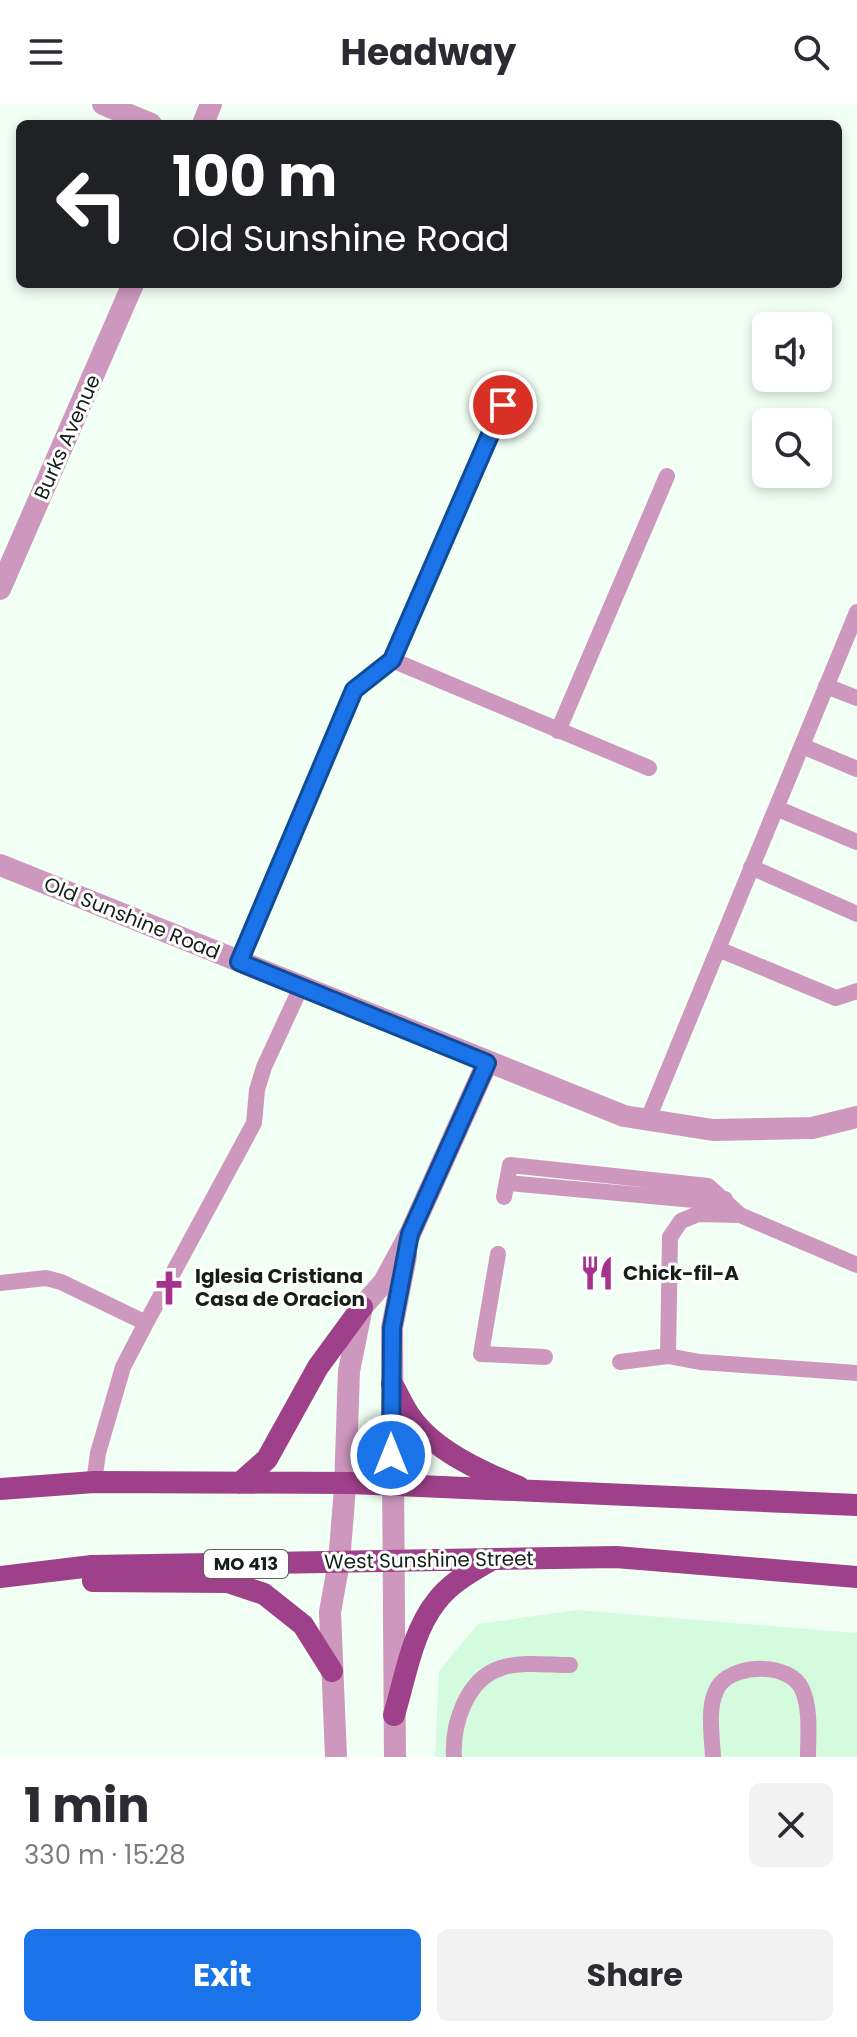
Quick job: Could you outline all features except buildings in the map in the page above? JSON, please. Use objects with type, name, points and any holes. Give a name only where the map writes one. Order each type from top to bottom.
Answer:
[{"type":"main road","points":[[240,1483],[267,1459],[318,1367],[362,1307]]},
{"type":"main road","points":[[392,1384],[411,1418],[434,1440],[497,1479],[531,1492]]},
{"type":"main road","points":[[0,1489],[94,1482],[345,1483],[857,1505]]},
{"type":"main road","name":"West Sunshine Street","points":[[0,1579],[92,1566],[616,1557],[857,1577]]},
{"type":"main road","points":[[394,1715],[418,1639],[436,1602],[458,1580],[492,1559]]},
{"type":"main road","points":[[0,1579],[228,1582],[264,1594],[303,1625],[332,1671]]},
{"type":"street","points":[[103,104],[141,120]]},
{"type":"street","name":"Burks Avenue","points":[[0,589],[131,288]]},
{"type":"street","name":"Old Sunshine Road","points":[[0,865],[624,1116],[713,1130],[812,1128],[857,1117]]},
{"type":"street","points":[[336,1757],[330,1612],[339,1562],[349,1371],[362,1307],[384,1282],[410,1234],[487,1063]]},
{"type":"street","points":[[395,1757],[392,1328],[410,1234]]},
{"type":"lane","points":[[239,962],[354,690],[392,660],[503,405]]},
{"type":"lane","points":[[558,731],[667,476]]},
{"type":"lane","points":[[648,1119],[857,613]]},
{"type":"lane","points":[[392,660],[649,768]]},
{"type":"lane","points":[[826,686],[857,698]]},
{"type":"lane","points":[[802,746],[857,769]]},
{"type":"lane","points":[[776,808],[857,842]]},
{"type":"lane","points":[[751,867],[857,914]]},
{"type":"lane","points":[[718,949],[836,998],[857,991]]},
{"type":"lane","points":[[94,1482],[98,1453],[123,1367],[254,1123],[257,1090],[264,1067],[301,987]]},
{"type":"lane","points":[[506,1190],[510,1165],[708,1186],[740,1215]]},
{"type":"lane","points":[[668,1356],[670,1237],[681,1221],[698,1214],[740,1215],[857,1265]]},
{"type":"lane","points":[[498,1254],[481,1354],[545,1357]]},
{"type":"lane","points":[[0,1283],[46,1278],[61,1282],[146,1323]]},
{"type":"lane","points":[[620,1362],[668,1356],[700,1362],[857,1373]]},
{"type":"lane","points":[[454,1757],[453,1744],[460,1712],[475,1686],[497,1668],[520,1664],[570,1665]]},
{"type":"lane","points":[[713,1757],[712,1702],[720,1684],[738,1672],[775,1670],[793,1678],[802,1689],[807,1712],[808,1757]]},
{"type":"shaded area","points":[[576,1610],[857,1633],[857,1757],[435,1757],[439,1671],[478,1624]]},
{"type":"place","name":"Chick-fil-A","points":[[597,1273]]},
{"type":"place","name":"Iglesia Cristiana Casa de Oracion","points":[[169,1288]]},
{"type":"route","points":[[391,1455],[392,1328],[410,1234],[487,1063],[239,962],[354,690],[392,660],[503,405]]}]
